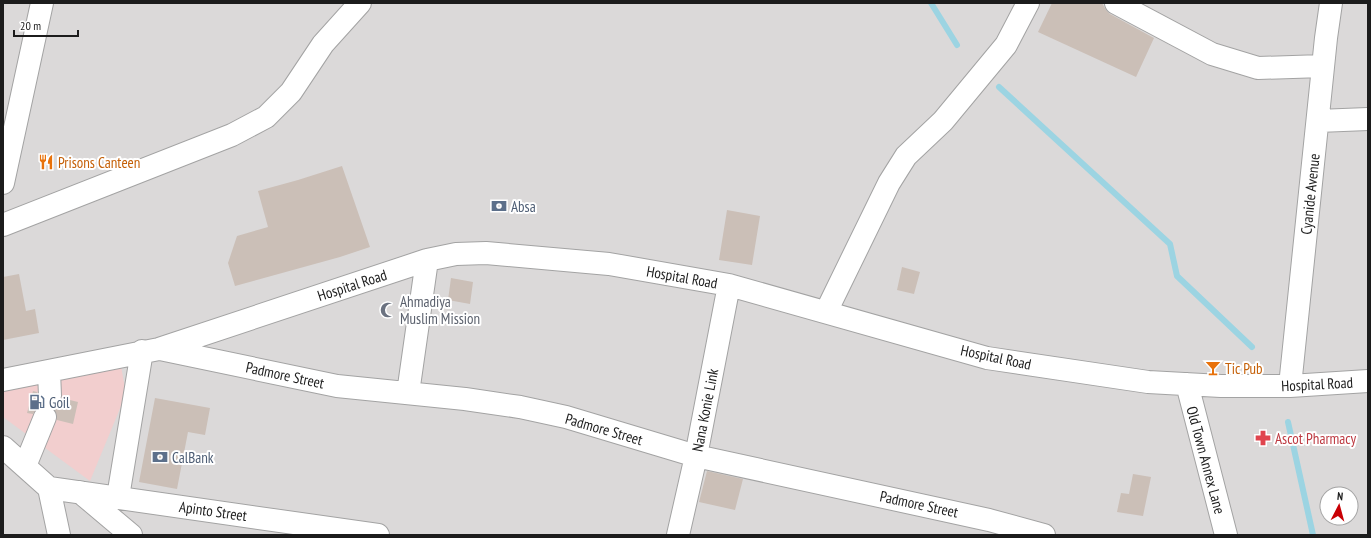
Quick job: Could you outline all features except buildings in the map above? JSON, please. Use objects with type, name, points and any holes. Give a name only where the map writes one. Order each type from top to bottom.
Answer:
[{"type":"street","points":[[3,183],[42,3]]},
{"type":"street","points":[[3,225],[232,135],[266,117],[291,92],[323,44],[360,3]]},
{"type":"street","points":[[826,312],[889,183],[906,156],[943,121],[1006,45],[1028,3]]},
{"type":"street","points":[[1116,3],[1212,54],[1258,68],[1323,66]]},
{"type":"street","name":"Cyanide Avenue","points":[[1290,386],[1293,345],[1331,3]]},
{"type":"street","points":[[1318,121],[1368,119]]},
{"type":"street","name":"Hospital Road","points":[[3,380],[151,350],[427,260],[456,254],[486,253],[609,264],[729,285],[987,358],[1148,382],[1221,386],[1290,386],[1368,381]]},
{"type":"street","points":[[408,393],[427,260]]},
{"type":"street","name":"Nana Konie Link","points":[[678,535],[696,456],[729,285]]},
{"type":"street","points":[[118,497],[151,350]]},
{"type":"street","name":"Padmore Street","points":[[151,350],[337,386],[520,407],[566,417],[696,456],[989,520],[1044,535]]},
{"type":"street","points":[[49,371],[50,396]]},
{"type":"street","name":"Old Town Annex Lane","points":[[1187,384],[1226,535]]},
{"type":"street","points":[[25,466],[45,417]]},
{"type":"street","points":[[3,448],[49,488],[59,535]]},
{"type":"street","name":"Apinto Street","points":[[49,488],[377,535]]},
{"type":"street","points":[[80,492],[131,535]]},
{"type":"shaded area","points":[[3,3],[1368,3],[1368,535],[3,535]]},
{"type":"shaded area","points":[[121,366],[126,394],[90,481],[3,417],[3,390]]},
{"type":"waterway","points":[[931,3],[957,45]]},
{"type":"waterway","points":[[999,87],[1170,244],[1177,276],[1252,347]]},
{"type":"waterway","points":[[1288,422],[1313,535]]},
{"type":"place","name":"Prisons Canteen","points":[[46,162]]},
{"type":"place","name":"Absa","points":[[499,206]]},
{"type":"place","name":"Ahmadiya Muslim Mission","points":[[388,310]]},
{"type":"place","name":"Tic Pub","points":[[1213,368]]},
{"type":"place","name":"Goil","points":[[37,402]]},
{"type":"place","name":"Ascot Pharmacy","points":[[1263,438]]},
{"type":"place","name":"CalBank","points":[[160,457]]}]
